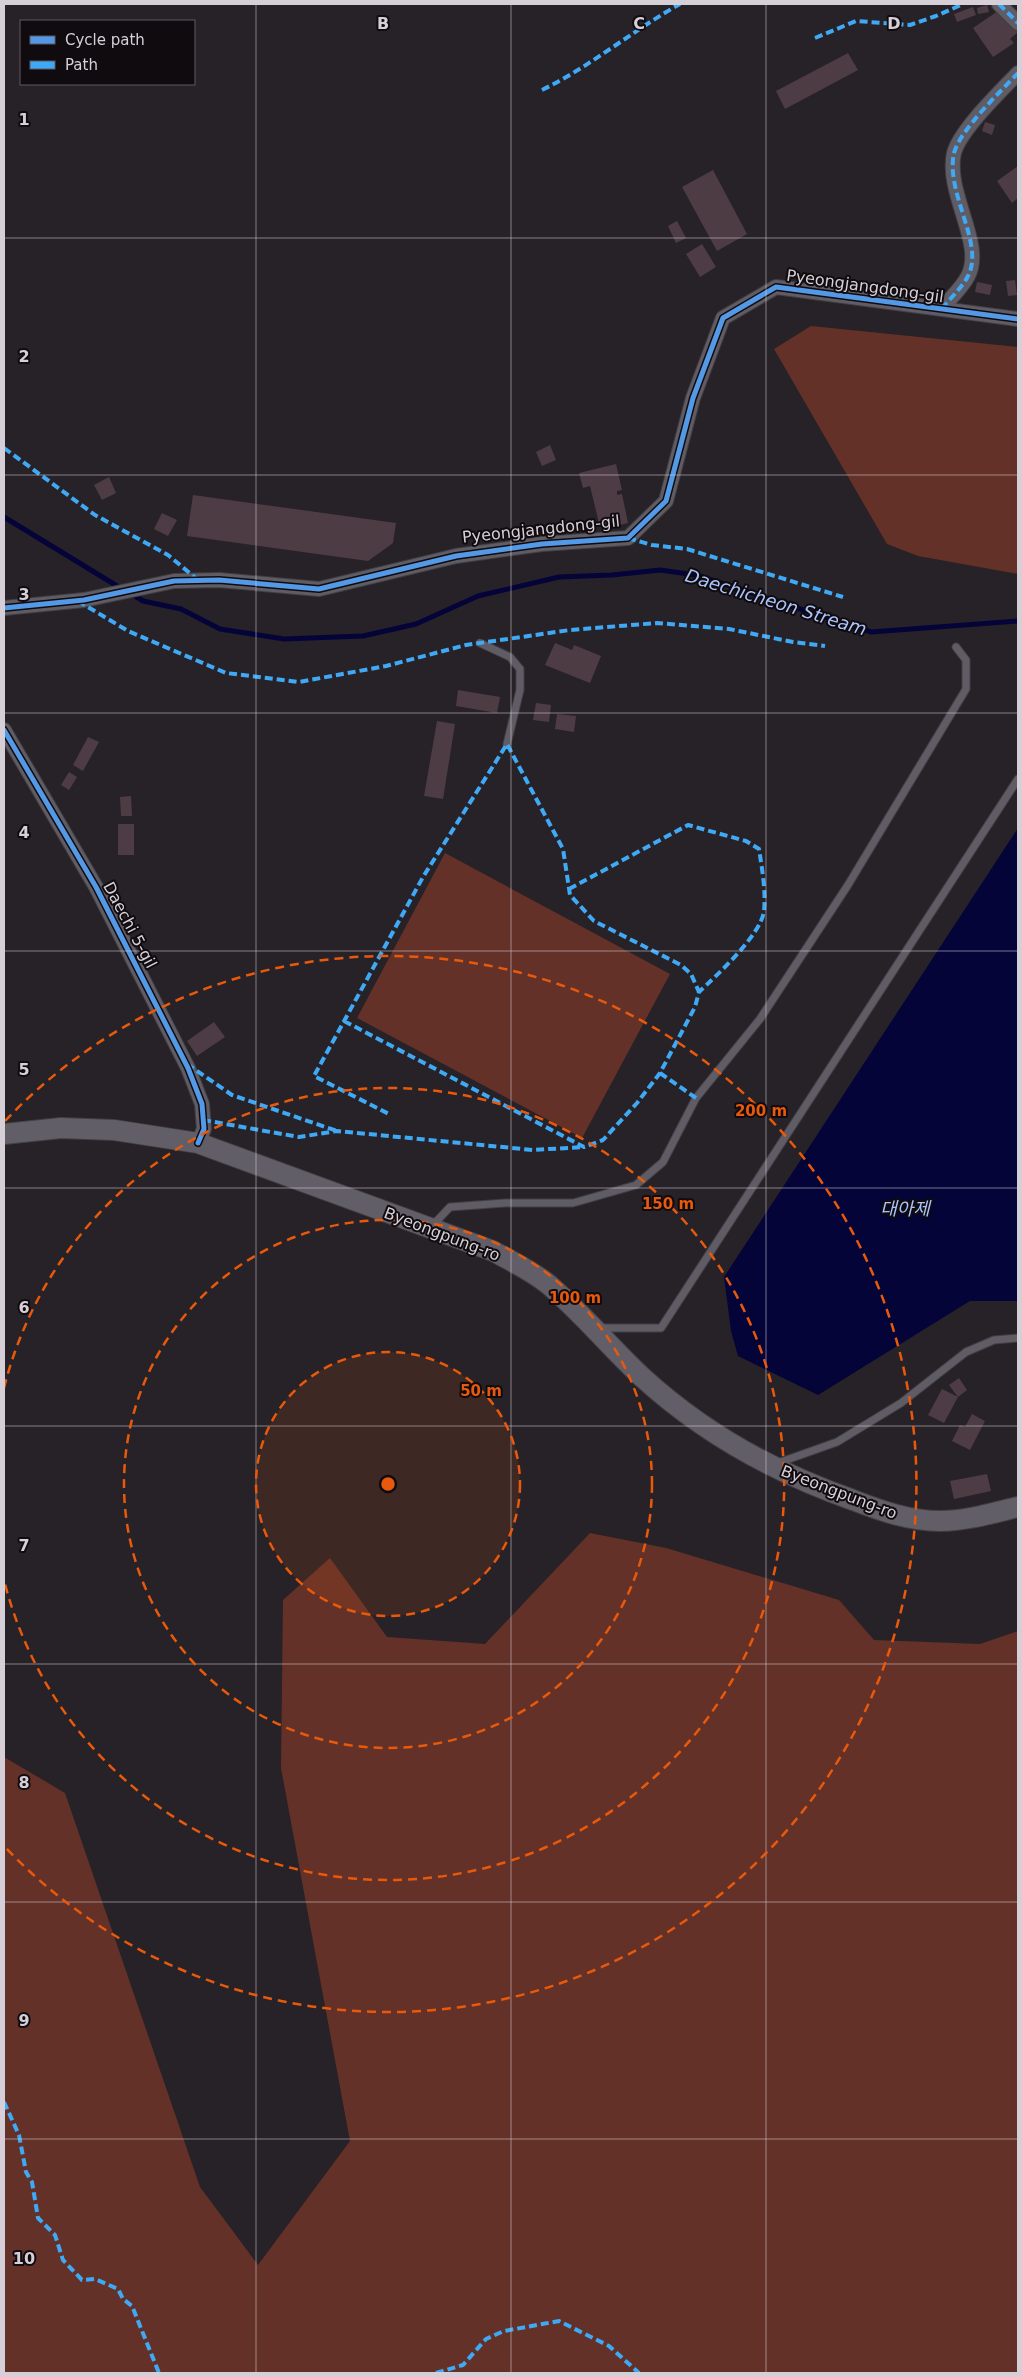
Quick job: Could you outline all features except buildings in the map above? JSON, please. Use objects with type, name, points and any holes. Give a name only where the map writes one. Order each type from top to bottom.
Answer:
[{"type":"main road","name":"Byeongpung-ro","points":[[4,1134],[61,1128],[114,1130],[198,1143],[493,1251],[547,1284],[643,1378],[690,1416],[770,1465],[818,1488],[909,1518],[941,1521],[985,1515],[1018,1507]]},
{"type":"street","points":[[999,4],[1018,23]]},
{"type":"street","points":[[942,309],[969,275],[973,251],[957,200],[952,170],[955,152],[967,130],[1018,73]]},
{"type":"street","name":"Pyeongjangdong-gil","points":[[4,608],[84,600],[170,581],[219,580],[319,589],[456,556],[542,544],[628,538],[666,501],[693,398],[723,318],[776,287],[1018,319]]},
{"type":"street","name":"Daechi 5-gil","points":[[4,730],[96,887],[188,1068],[202,1104],[204,1129],[198,1143]]},
{"type":"lane","points":[[480,643],[510,657],[520,669],[520,690],[507,744]]},
{"type":"lane","points":[[430,1228],[450,1207],[505,1203],[573,1203],[636,1185],[663,1162],[696,1098],[760,1019],[848,885],[966,689],[966,660],[956,647]]},
{"type":"lane","points":[[592,1328],[661,1328],[1018,779]]},
{"type":"lane","points":[[770,1465],[837,1442],[901,1403],[966,1352],[994,1340],[1018,1338]]},
{"type":"shaded area","points":[[811,326],[1018,347],[1018,574],[918,556],[887,544],[774,349]]},
{"type":"shaded area","points":[[445,853],[670,974],[582,1138],[357,1018]]},
{"type":"shaded area","points":[[590,1533],[666,1548],[839,1600],[874,1640],[980,1644],[1018,1631],[1018,2373],[4,2373],[4,1757],[65,1793],[200,2187],[258,2265],[350,2141],[281,1768],[283,1600],[330,1558],[387,1637],[485,1644]]},
{"type":"water","name":"대아제","points":[[1018,828],[1018,1301],[970,1301],[818,1395],[738,1356],[731,1331],[724,1277]]},
{"type":"waterway","name":"Daechicheon Stream","points":[[4,517],[122,589]]},
{"type":"waterway","name":"Daechicheon Stream","points":[[130,593],[143,601],[181,609],[220,629],[284,639],[363,636],[416,624],[478,596],[559,577],[612,575],[660,570],[696,575],[871,632],[1018,621]]},
{"type":"marked path","points":[[542,90],[560,81],[680,4]]},
{"type":"marked path","points":[[815,38],[856,21],[910,25],[963,4]]},
{"type":"marked path","points":[[999,4],[1018,23]]},
{"type":"marked path","points":[[942,309],[968,276],[972,263],[969,234],[955,185],[954,153],[972,122],[1018,73]]},
{"type":"marked path","points":[[4,448],[95,515],[168,555],[198,580]]},
{"type":"marked path","points":[[628,538],[652,545],[687,549],[843,597]]},
{"type":"marked path","points":[[78,601],[128,631],[226,673],[299,682],[386,666],[466,645],[570,630],[657,623],[729,629],[793,642],[825,646]]},
{"type":"marked path","points":[[344,1021],[584,1147],[603,1140],[637,1103],[660,1073],[695,1007],[699,992],[691,974],[681,965],[594,921],[570,895],[563,849],[507,744],[423,877],[314,1076],[391,1115]]},
{"type":"marked path","points":[[569,889],[688,825],[746,841],[759,849],[764,895],[764,911],[761,921],[747,943],[699,992]]},
{"type":"marked path","points":[[187,1064],[232,1095],[337,1131]]},
{"type":"marked path","points":[[660,1073],[696,1098]]},
{"type":"marked path","points":[[203,1120],[299,1137],[337,1131],[533,1150],[584,1147]]},
{"type":"marked path","points":[[4,2102],[19,2135],[26,2172],[32,2182],[38,2218],[55,2235],[63,2260],[82,2280],[95,2279],[118,2289],[123,2299],[132,2306],[159,2373]]},
{"type":"marked path","points":[[436,2373],[463,2365],[486,2339],[504,2331],[559,2321],[609,2346],[639,2373]]},
{"type":"cycle path","points":[[4,608],[84,600],[174,581],[219,580],[319,589],[456,556],[542,544],[628,538],[666,501],[693,398],[723,318],[776,287],[1018,319]]},
{"type":"cycle path","points":[[4,730],[96,887],[188,1068],[202,1104],[204,1129],[198,1143]]}]
